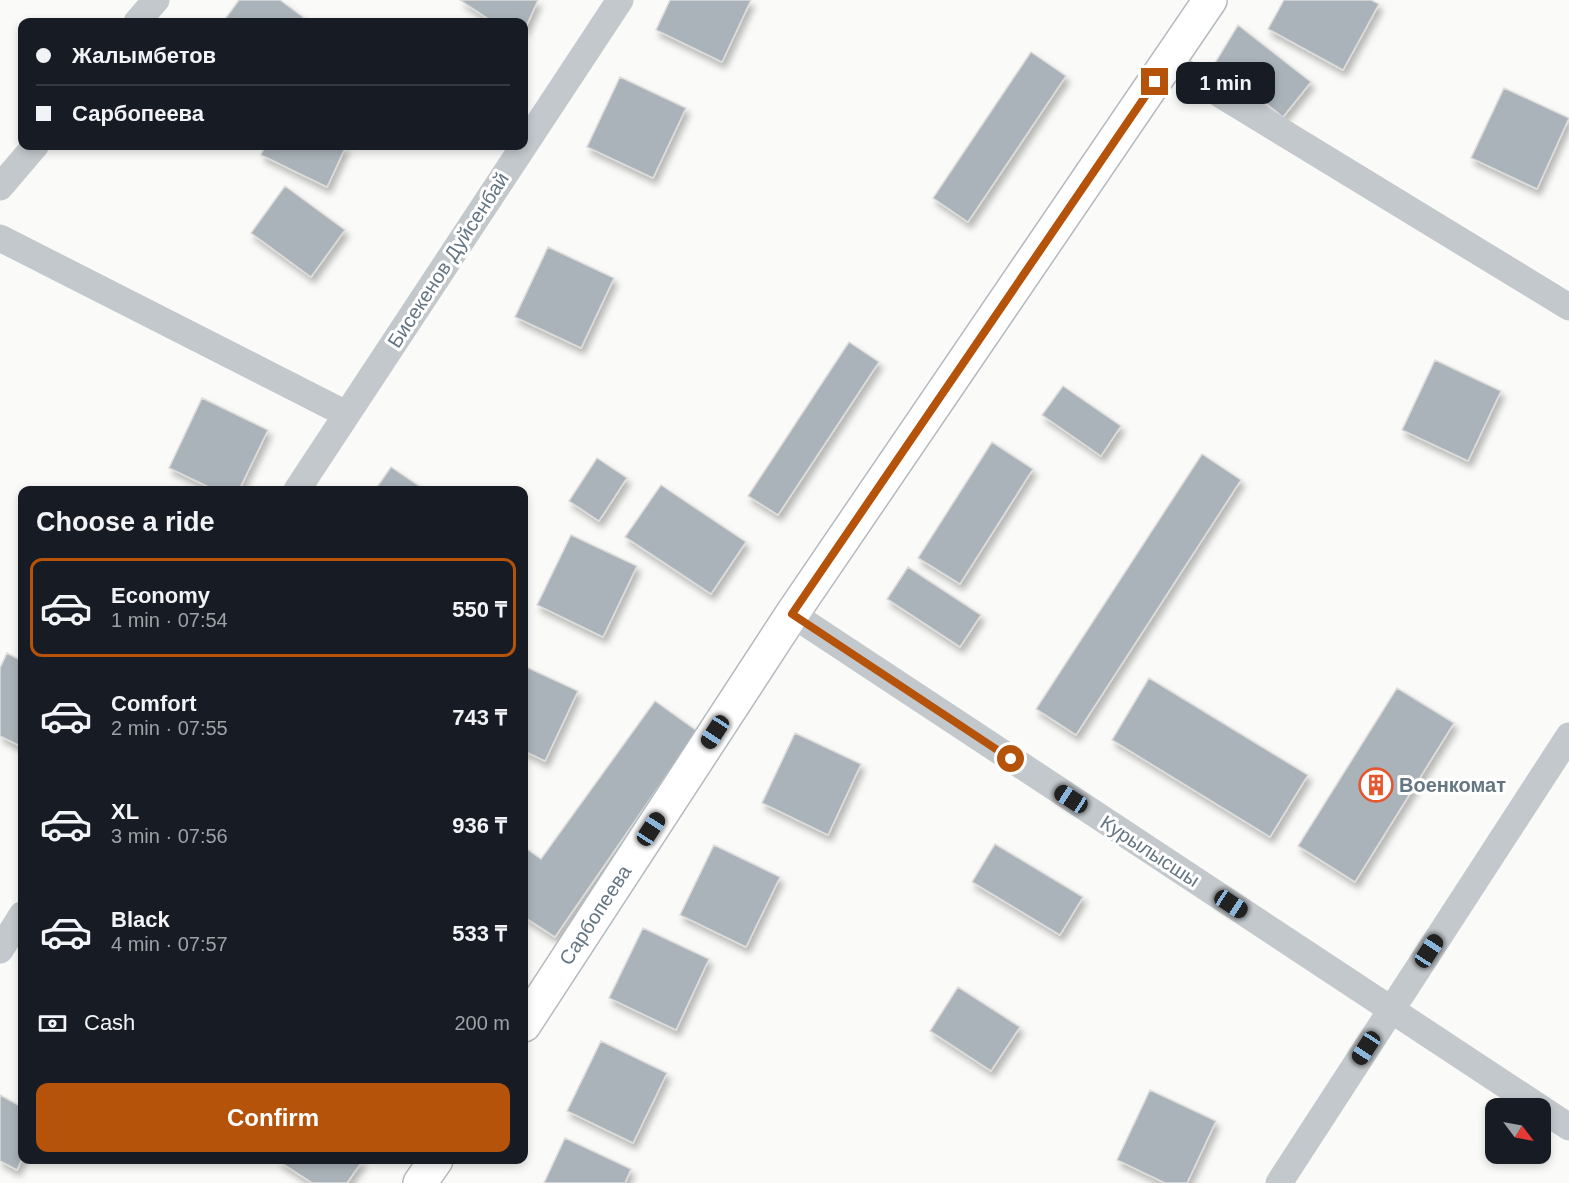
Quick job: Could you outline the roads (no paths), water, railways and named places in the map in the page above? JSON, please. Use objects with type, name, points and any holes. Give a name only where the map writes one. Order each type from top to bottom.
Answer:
[{"type":"street","points":[[140,18],[156,0]]},
{"type":"street","name":"Бисекенов Дуйсенбай","points":[[528,139],[620,0]]},
{"type":"street","name":"Сарбопеева","points":[[528,1019],[792,614],[1210,0]]},
{"type":"street","points":[[1169,63],[1569,307]]},
{"type":"street","points":[[0,187],[32,150]]},
{"type":"street","name":"Бисекенов Дуйсенбай","points":[[300,486],[521,150]]},
{"type":"street","points":[[0,238],[346,414]]},
{"type":"street","name":"Курылысшы","points":[[792,614],[1569,1127]]},
{"type":"street","points":[[1279,1183],[1569,736]]},
{"type":"street","points":[[0,950],[18,921]]},
{"type":"street","points":[[420,1183],[433,1164]]},
{"type":"place","name":"Военкомат","points":[[1376,785]]}]
